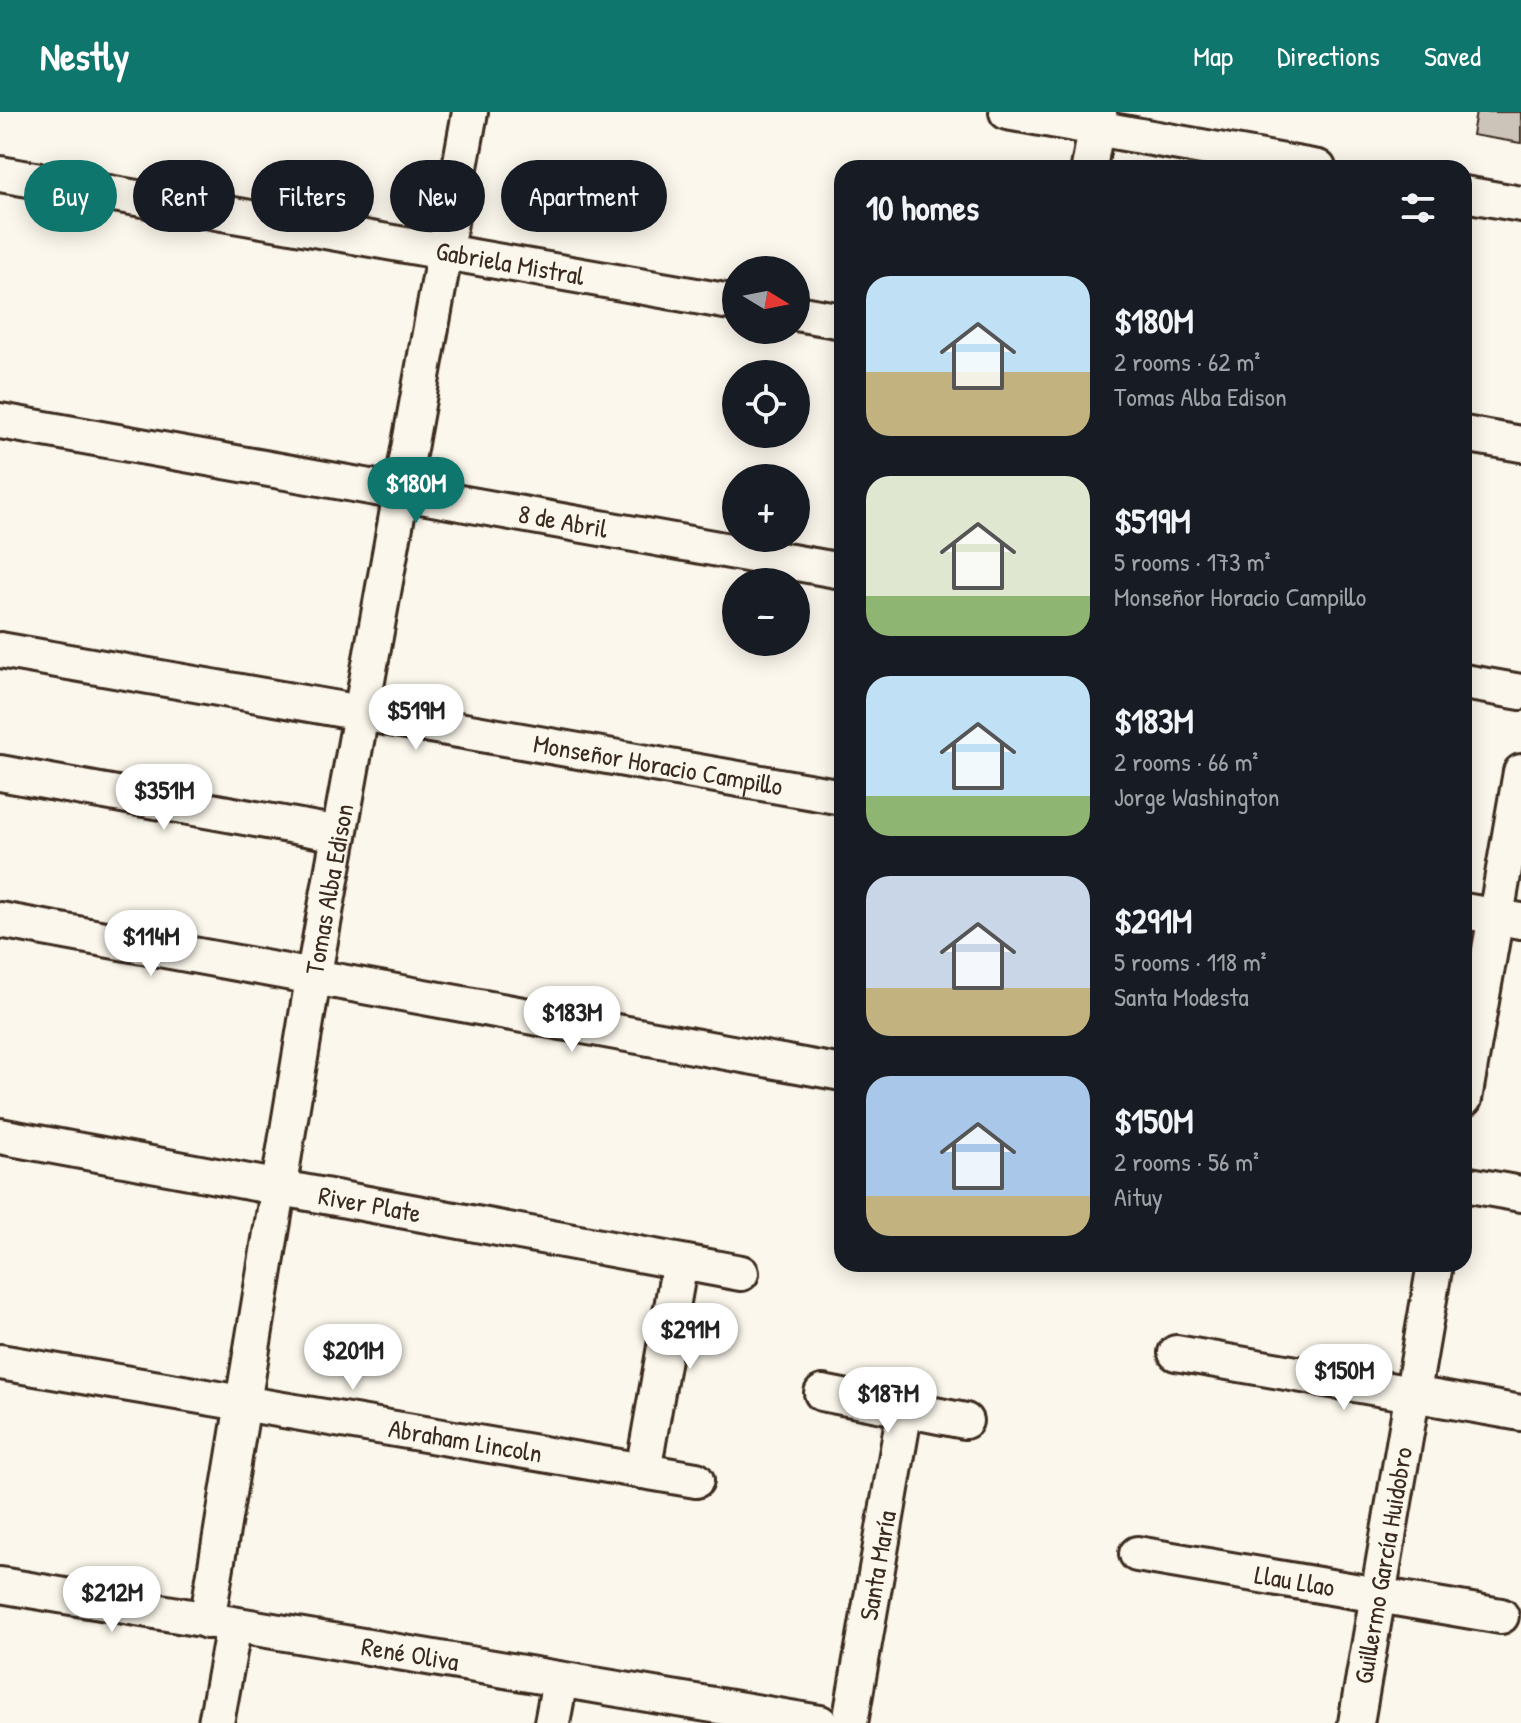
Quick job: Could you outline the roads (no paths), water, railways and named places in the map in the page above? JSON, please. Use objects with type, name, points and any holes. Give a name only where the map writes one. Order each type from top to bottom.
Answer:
[{"type":"street","name":"Tomas Alba Edison","points":[[216,1723],[220,1623],[243,1403],[313,979],[470,112]]},
{"type":"street","points":[[1007,112],[1097,120],[1281,160]]},
{"type":"street","points":[[1090,160],[1097,120]]},
{"type":"street","name":"Gabriela Mistral","points":[[0,174],[722,301]]},
{"type":"street","points":[[1472,195],[1521,204]]},
{"type":"street","points":[[810,315],[834,320]]},
{"type":"street","name":"8 de Abril","points":[[0,421],[834,570]]},
{"type":"street","points":[[1472,435],[1521,444]]},
{"type":"street","name":"Monseñor Horacio Campillo","points":[[0,650],[834,796]]},
{"type":"street","points":[[1472,683],[1521,692]]},
{"type":"street","points":[[1472,1050],[1521,772]]},
{"type":"street","points":[[0,773],[339,834]]},
{"type":"street","points":[[0,920],[834,1072]]},
{"type":"street","name":"River Plate","points":[[0,1136],[741,1273]]},
{"type":"street","points":[[1472,1185],[1521,1194]]},
{"type":"street","points":[[643,1471],[680,1262]]},
{"type":"street","name":"Guillermo García Huidobro","points":[[1356,1723],[1434,1272]]},
{"type":"street","points":[[1176,1353],[1521,1413]]},
{"type":"street","name":"Abraham Lincoln","points":[[0,1362],[696,1480]]},
{"type":"street","points":[[822,1393],[965,1421]]},
{"type":"street","name":"Santa María","points":[[850,1723],[905,1409]]},
{"type":"street","name":"Llau Llao","points":[[1137,1554],[1501,1616]]},
{"type":"street","name":"René Oliva","points":[[0,1585],[820,1723]]},
{"type":"street","points":[[552,1723],[560,1680]]}]
